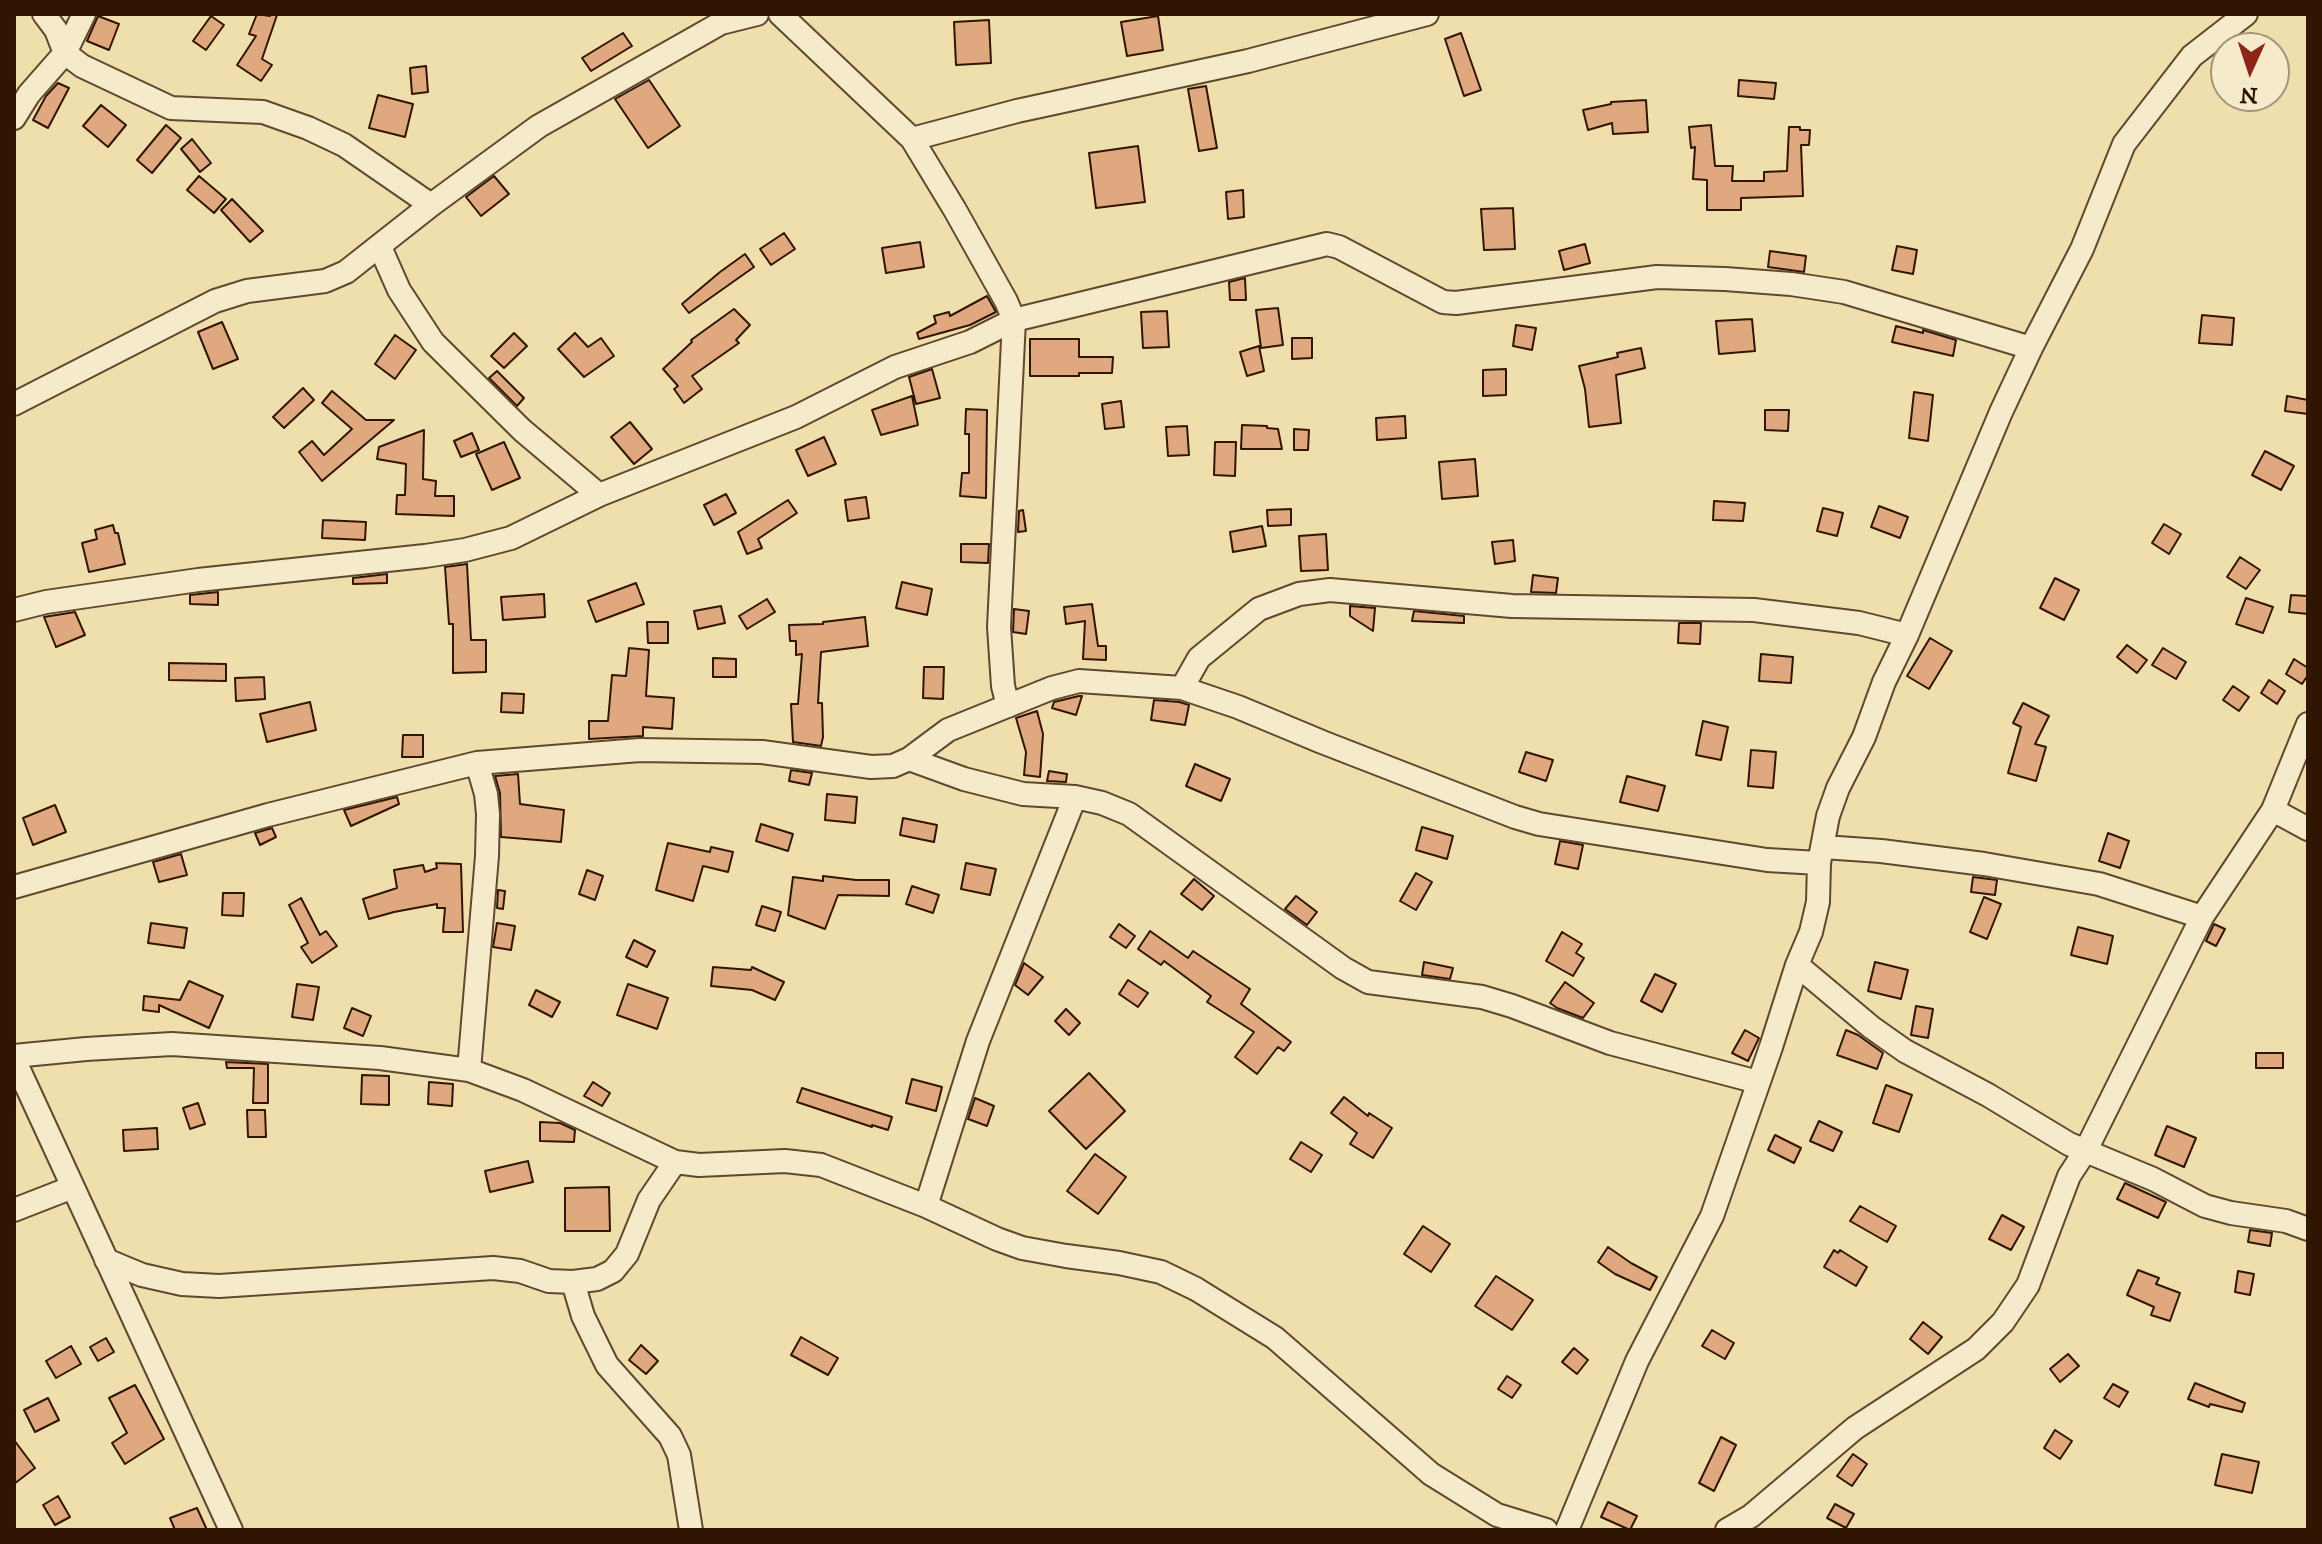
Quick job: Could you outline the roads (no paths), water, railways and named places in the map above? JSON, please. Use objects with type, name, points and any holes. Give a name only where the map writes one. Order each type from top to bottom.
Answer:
[{"type":"street","points":[[44,14],[56,30],[65,53],[82,66],[171,108],[263,112],[308,128],[344,145],[431,205]]},
{"type":"street","points":[[14,118],[29,94],[65,53],[84,14]]},
{"type":"street","points":[[14,404],[215,301],[247,291],[325,281],[346,272],[539,126],[721,23],[757,14]]},
{"type":"street","points":[[780,14],[912,139],[955,210],[1014,320],[999,627],[1003,686],[1008,706]]},
{"type":"street","points":[[912,139],[1017,111],[1248,61],[1427,14]]},
{"type":"street","points":[[1567,1530],[1637,1361],[1712,1216],[1811,932],[1818,902],[1821,855],[1828,816],[1838,788],[1864,737],[1884,682],[2031,348],[2082,249],[2124,144],[2192,56],[2246,14]]},
{"type":"street","points":[[14,610],[46,602],[198,580],[465,550],[511,538],[599,495],[796,417],[895,367],[970,342],[1014,320],[1327,244],[1339,247],[1443,302],[1456,303],[1657,277],[1791,284],[1844,292],[2031,348]]},
{"type":"street","points":[[380,247],[399,290],[433,342],[522,430],[599,495]]},
{"type":"street","points":[[1182,688],[1199,658],[1259,609],[1299,594],[1330,590],[1512,606],[1754,610],[1859,623],[1907,635]]},
{"type":"street","points":[[14,887],[268,815],[477,763],[640,750],[762,752],[871,767],[893,766],[909,759],[948,730],[1052,688],[1079,681],[1182,688],[1539,824],[1767,860],[1881,851],[1925,856],[2099,884],[2202,917]]},
{"type":"street","points":[[1727,1530],[1751,1516],[1855,1428],[1976,1349],[2003,1322],[2028,1285],[2069,1176],[2086,1150],[2202,917],[2273,810],[2308,724]]},
{"type":"street","points":[[909,759],[964,779],[1023,794],[1075,797],[1129,814],[1343,968],[1368,982],[1482,997],[1610,1043],[1758,1082]]},
{"type":"street","points":[[469,1070],[488,842],[486,794],[477,763]]},
{"type":"street","points":[[926,1206],[978,1041],[1075,797]]},
{"type":"street","points":[[2273,810],[2308,829]]},
{"type":"street","points":[[1797,965],[1871,1027],[1905,1051],[1988,1095],[2069,1144],[2153,1179],[2205,1206],[2286,1221],[2308,1229]]},
{"type":"street","points":[[231,1530],[14,1058],[86,1049],[172,1044],[380,1058],[469,1070],[523,1090],[675,1162],[699,1165],[785,1161],[821,1165],[1022,1248],[1161,1272],[1196,1289],[1275,1338],[1431,1474],[1497,1515],[1546,1530]]},
{"type":"street","points":[[106,1260],[142,1275],[182,1284],[219,1286],[493,1268],[520,1271],[549,1281],[597,1279],[613,1271],[627,1254],[649,1200],[675,1162]]},
{"type":"street","points":[[14,1210],[73,1187]]},
{"type":"street","points":[[573,1282],[583,1316],[607,1365],[670,1436],[679,1455],[691,1530]]}]
